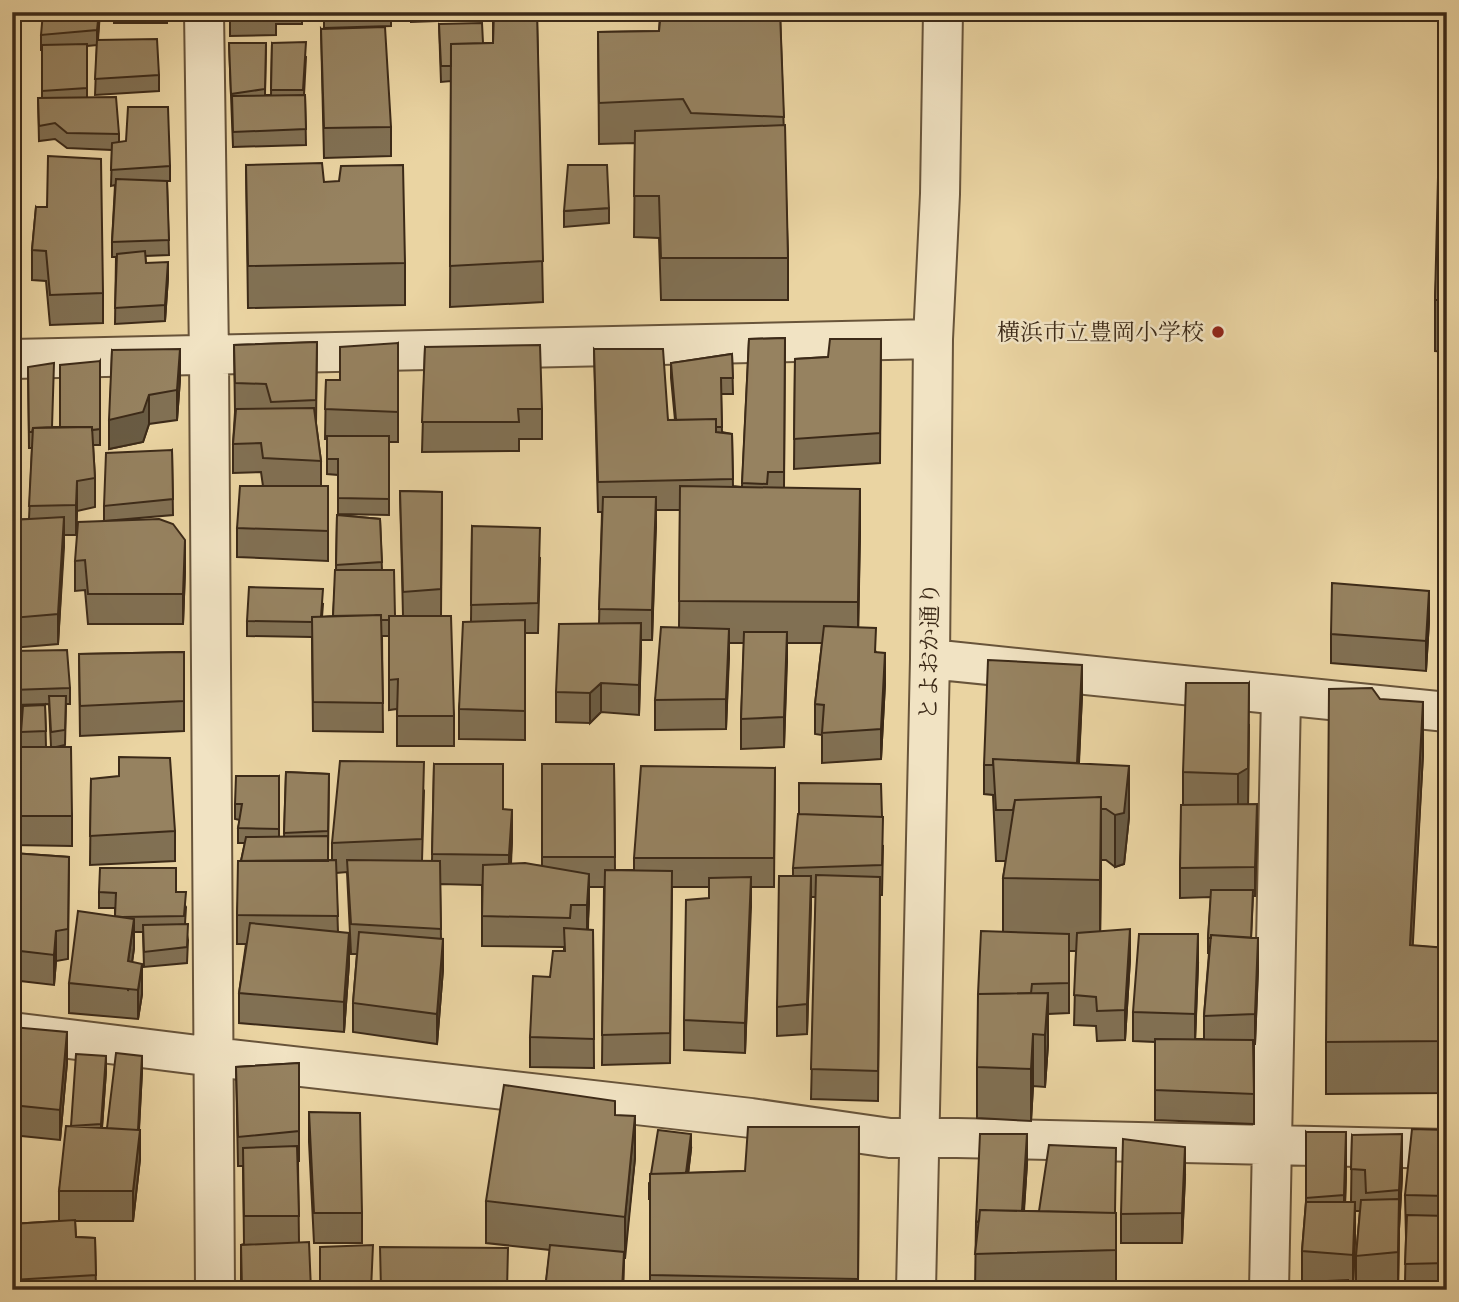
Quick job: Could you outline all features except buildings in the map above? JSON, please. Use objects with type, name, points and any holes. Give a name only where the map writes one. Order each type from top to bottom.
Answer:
[{"type":"street","points":[[204,12],[215,1290]]},
{"type":"street","name":"とよおか通り","points":[[916,1290],[930,659],[933,339],[940,194],[943,12]]},
{"type":"street","points":[[12,359],[933,339]]},
{"type":"street","points":[[930,659],[1447,712]]},
{"type":"street","points":[[1269,1290],[1281,696]]},
{"type":"street","points":[[12,1032],[751,1118],[890,1138],[1447,1149]]},
{"type":"place","name":"横浜市立豊岡小学校","points":[[1218,332]]}]
